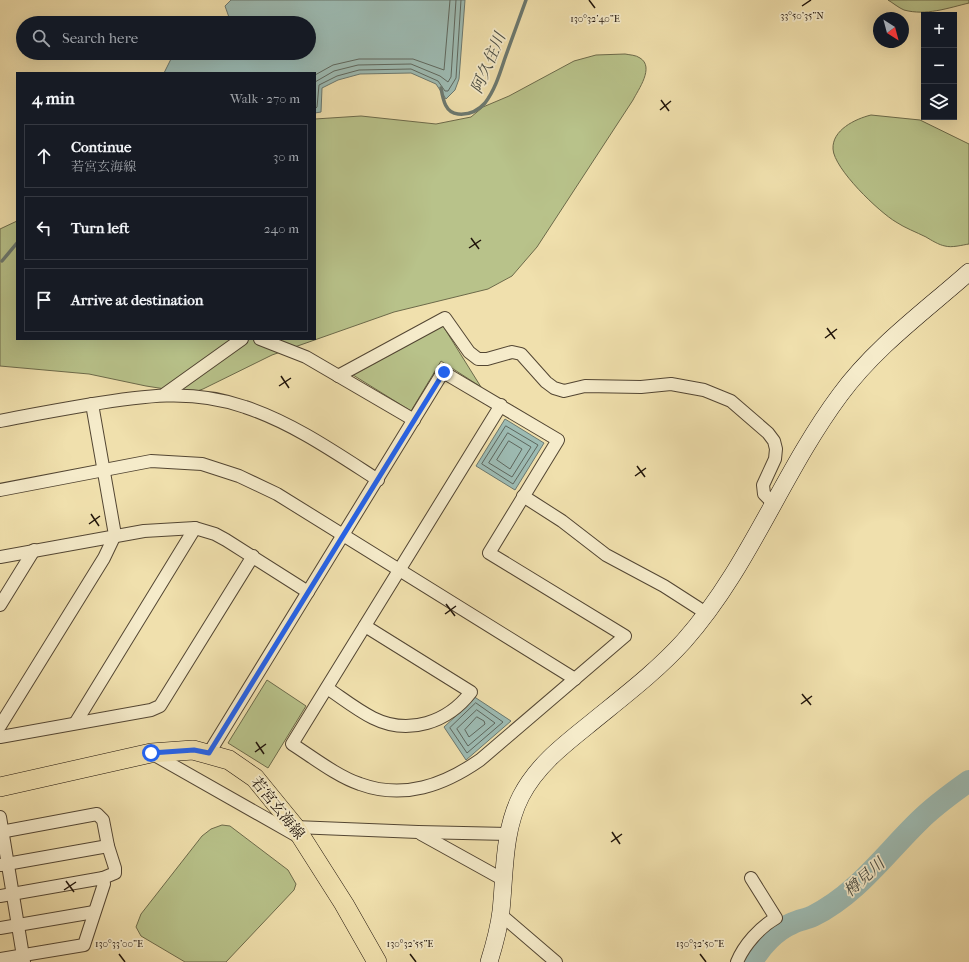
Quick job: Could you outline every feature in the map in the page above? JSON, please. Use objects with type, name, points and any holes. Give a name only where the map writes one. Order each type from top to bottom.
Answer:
[{"type":"main road","name":"若宮玄海線","points":[[0,787],[151,753],[194,750],[209,753],[229,760],[255,778],[300,834],[377,962]]},
{"type":"street","points":[[489,962],[500,914],[508,834],[520,798],[538,770],[565,744],[653,672],[685,640],[706,613],[742,561],[773,503],[819,425],[841,394],[861,369],[882,348],[969,272]]},
{"type":"street","points":[[338,376],[445,318],[469,352],[478,359],[512,352],[521,354],[546,382],[554,388],[564,391],[585,386],[641,387],[671,384],[704,390],[731,401],[768,433],[774,441],[776,450],[775,459],[763,485],[764,494],[773,503]]},
{"type":"street","points":[[165,394],[241,340]]},
{"type":"street","points":[[263,340],[306,357],[414,420]]},
{"type":"street","points":[[209,753],[444,372],[501,406],[558,440],[489,553],[625,636],[480,760],[456,776],[428,787],[408,790],[384,789],[359,784],[292,744],[501,406]]},
{"type":"street","points":[[0,421],[126,398],[165,394],[210,398],[245,406],[284,423],[326,447],[378,480]]},
{"type":"street","points":[[0,726],[100,564],[115,535],[105,471],[92,404]]},
{"type":"street","points":[[0,490],[151,461],[202,464],[239,476],[276,494],[575,679]]},
{"type":"street","points":[[523,496],[562,521],[606,555],[664,586],[706,613]]},
{"type":"street","points":[[76,722],[195,528]]},
{"type":"street","points":[[0,557],[115,535],[144,531],[195,528],[215,534],[253,556],[308,592]]},
{"type":"street","points":[[0,606],[34,550]]},
{"type":"street","points":[[0,737],[76,722],[150,710],[160,706],[253,556]]},
{"type":"street","points":[[327,688],[374,718],[404,726],[431,723],[445,717],[462,704],[471,692],[365,626]]},
{"type":"street","points":[[151,753],[300,834],[418,832],[508,834]]},
{"type":"street","points":[[0,896],[103,878],[112,876],[115,872],[103,820],[97,814],[1,831]]},
{"type":"street","points":[[0,818],[4,864],[13,894],[24,959]]},
{"type":"street","points":[[418,832],[504,880]]},
{"type":"street","points":[[4,864],[108,846]]},
{"type":"street","points":[[0,959],[24,959],[84,945],[104,884],[103,878]]},
{"type":"street","points":[[737,962],[741,953],[756,935],[767,923],[776,918],[751,878]]},
{"type":"street","points":[[0,928],[94,912]]},
{"type":"street","points":[[500,914],[556,962]]},
{"type":"green space","points":[[888,0],[969,0],[969,3],[929,12],[912,12],[898,7]]},
{"type":"green space","points":[[625,54],[638,57],[644,62],[646,67],[644,79],[633,100],[537,247],[512,276],[488,289],[394,312],[316,339],[316,119],[361,116],[436,124],[471,117],[483,107],[509,96],[574,61],[596,55]]},
{"type":"green space","points":[[871,115],[920,120],[969,144],[969,244],[948,247],[938,244],[903,226],[888,217],[879,209],[849,178],[835,157],[833,149],[836,136],[846,126],[858,119]]},
{"type":"green space","points":[[16,221],[16,340],[315,340],[272,355],[203,389],[191,393],[146,386],[89,374],[0,366],[0,229]]},
{"type":"green space","points":[[443,326],[481,387],[441,361],[411,411],[353,375]]},
{"type":"green space","points":[[267,680],[306,706],[268,768],[228,743]]},
{"type":"green space","points":[[222,825],[230,826],[288,870],[296,884],[294,890],[226,962],[185,962],[141,936],[136,927],[141,914],[202,836],[211,829]]},
{"type":"water","points":[[231,0],[465,0],[459,79],[455,90],[446,99],[436,84],[411,73],[360,74],[338,80],[322,88],[321,112],[316,113],[316,72],[164,72],[170,60],[316,60],[316,16],[229,16],[225,6]]},
{"type":"water","points":[[505,419],[544,443],[515,490],[476,466]]},
{"type":"water","points":[[473,696],[511,721],[466,760],[444,727],[470,703]]},
{"type":"waterway","name":"阿久住川","points":[[441,88],[445,105],[454,113],[470,113],[485,103],[492,93],[497,81],[526,0]]},
{"type":"waterway","name":"阿久住川","points":[[2,261],[16,244]]},
{"type":"waterway","name":"樽見川","points":[[752,962],[764,944],[775,934],[795,922],[813,916],[843,897],[870,873],[925,815],[969,781]]},
{"type":"route","points":[[151,753],[194,750],[209,753],[444,372]]}]
